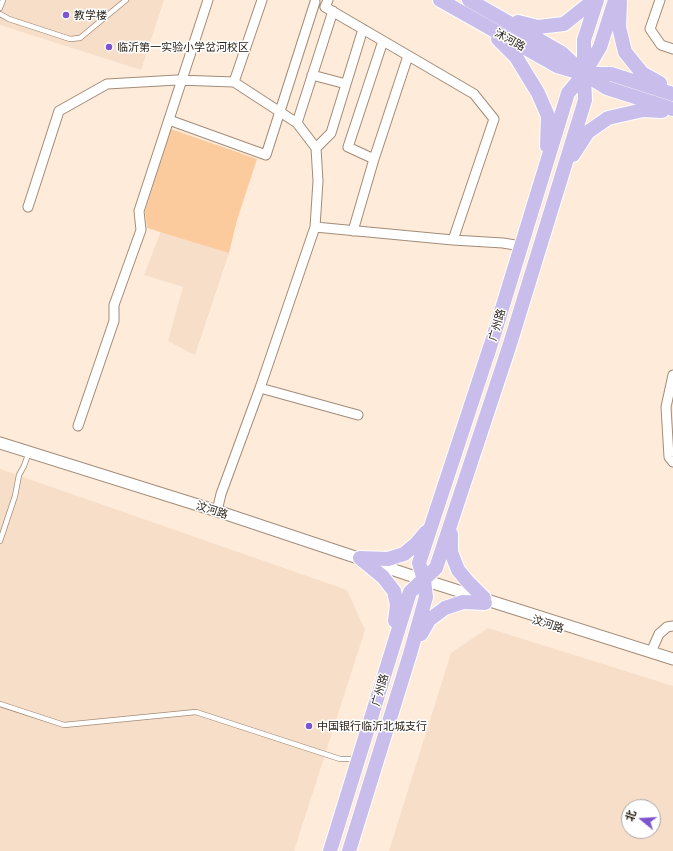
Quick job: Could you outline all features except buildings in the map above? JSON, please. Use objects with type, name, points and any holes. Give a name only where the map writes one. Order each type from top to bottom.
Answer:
[{"type":"main road","name":"沭河路","points":[[440,0],[557,66],[584,74],[611,74],[673,94]]},
{"type":"main road","name":"沭河路","points":[[469,0],[562,52],[584,74],[607,88],[673,109]]},
{"type":"main road","points":[[497,16],[538,28],[564,24],[589,4],[591,0]]},
{"type":"main road","name":"广州路","points":[[330,851],[410,592],[436,568],[507,352],[585,100],[584,40],[597,0]]},
{"type":"main road","name":"广州路","points":[[349,851],[410,654],[426,597],[424,580],[419,563],[490,346],[568,93],[584,74],[600,47],[615,0]]},
{"type":"main road","points":[[620,0],[619,26],[625,52],[642,73],[673,90]]},
{"type":"main road","points":[[484,26],[516,57],[541,98],[548,116],[546,166]]},
{"type":"main road","points":[[564,168],[588,132],[608,118],[643,110],[673,112]]},
{"type":"main road","points":[[450,526],[451,552],[458,570],[484,601]]},
{"type":"main road","points":[[360,558],[388,559],[404,554],[431,528]]},
{"type":"main road","points":[[360,558],[383,577],[394,591],[396,605],[394,646]]},
{"type":"main road","points":[[410,654],[429,620],[446,608],[463,602],[484,601]]},
{"type":"street","points":[[78,426],[114,321],[114,305],[141,230],[139,211],[208,0]]},
{"type":"street","points":[[234,82],[262,0]]},
{"type":"street","points":[[660,0],[650,29],[661,45],[673,49]]},
{"type":"street","points":[[169,120],[266,155],[314,1],[329,6],[363,29],[474,94],[494,119],[453,240]]},
{"type":"street","points":[[297,123],[312,75],[329,6]]},
{"type":"street","points":[[316,148],[331,133],[363,29]]},
{"type":"street","points":[[374,159],[348,147],[383,41]]},
{"type":"street","points":[[353,231],[374,159],[408,56]]},
{"type":"street","points":[[312,75],[346,84]]},
{"type":"street","points":[[28,207],[59,111],[107,84],[182,80],[234,82],[297,123],[316,148],[318,180],[315,227],[260,388],[221,494],[217,511]]},
{"type":"street","points":[[315,227],[453,240],[503,243],[521,246]]},
{"type":"street","points":[[673,375],[666,407],[670,457],[673,462]]},
{"type":"street","points":[[260,388],[358,414]]},
{"type":"street","name":"汶河路","points":[[0,443],[217,511],[673,664]]},
{"type":"street","name":"汶河路","points":[[484,601],[673,659]]},
{"type":"street","points":[[651,652],[660,634],[667,627],[673,626]]},
{"type":"lane","points":[[0,8],[3,0]]},
{"type":"lane","points":[[0,14],[9,19],[70,39],[80,38],[126,0]]},
{"type":"lane","points":[[0,541],[15,496],[19,475],[29,452]]},
{"type":"lane","points":[[0,704],[64,725],[196,712],[340,759],[359,759]]},
{"type":"shaded area","name":"临沂第一实验小学岔河校区","points":[[0,0],[164,0],[141,70],[0,25]]},
{"type":"shaded area","points":[[171,129],[257,159],[237,220],[229,253],[147,228],[145,211]]},
{"type":"shaded area","points":[[161,231],[229,253],[195,355],[168,341],[183,287],[144,275]]},
{"type":"shaded area","points":[[0,469],[347,590],[365,630],[294,851],[0,851]]},
{"type":"shaded area","points":[[488,628],[673,686],[673,851],[389,851],[451,653]]},
{"type":"place","name":"教学楼","points":[[66,15]]},
{"type":"place","name":"临沂第一实验小学岔河校区","points":[[109,47]]},
{"type":"place","name":"中国银行临沂北城支行","points":[[309,726]]}]
